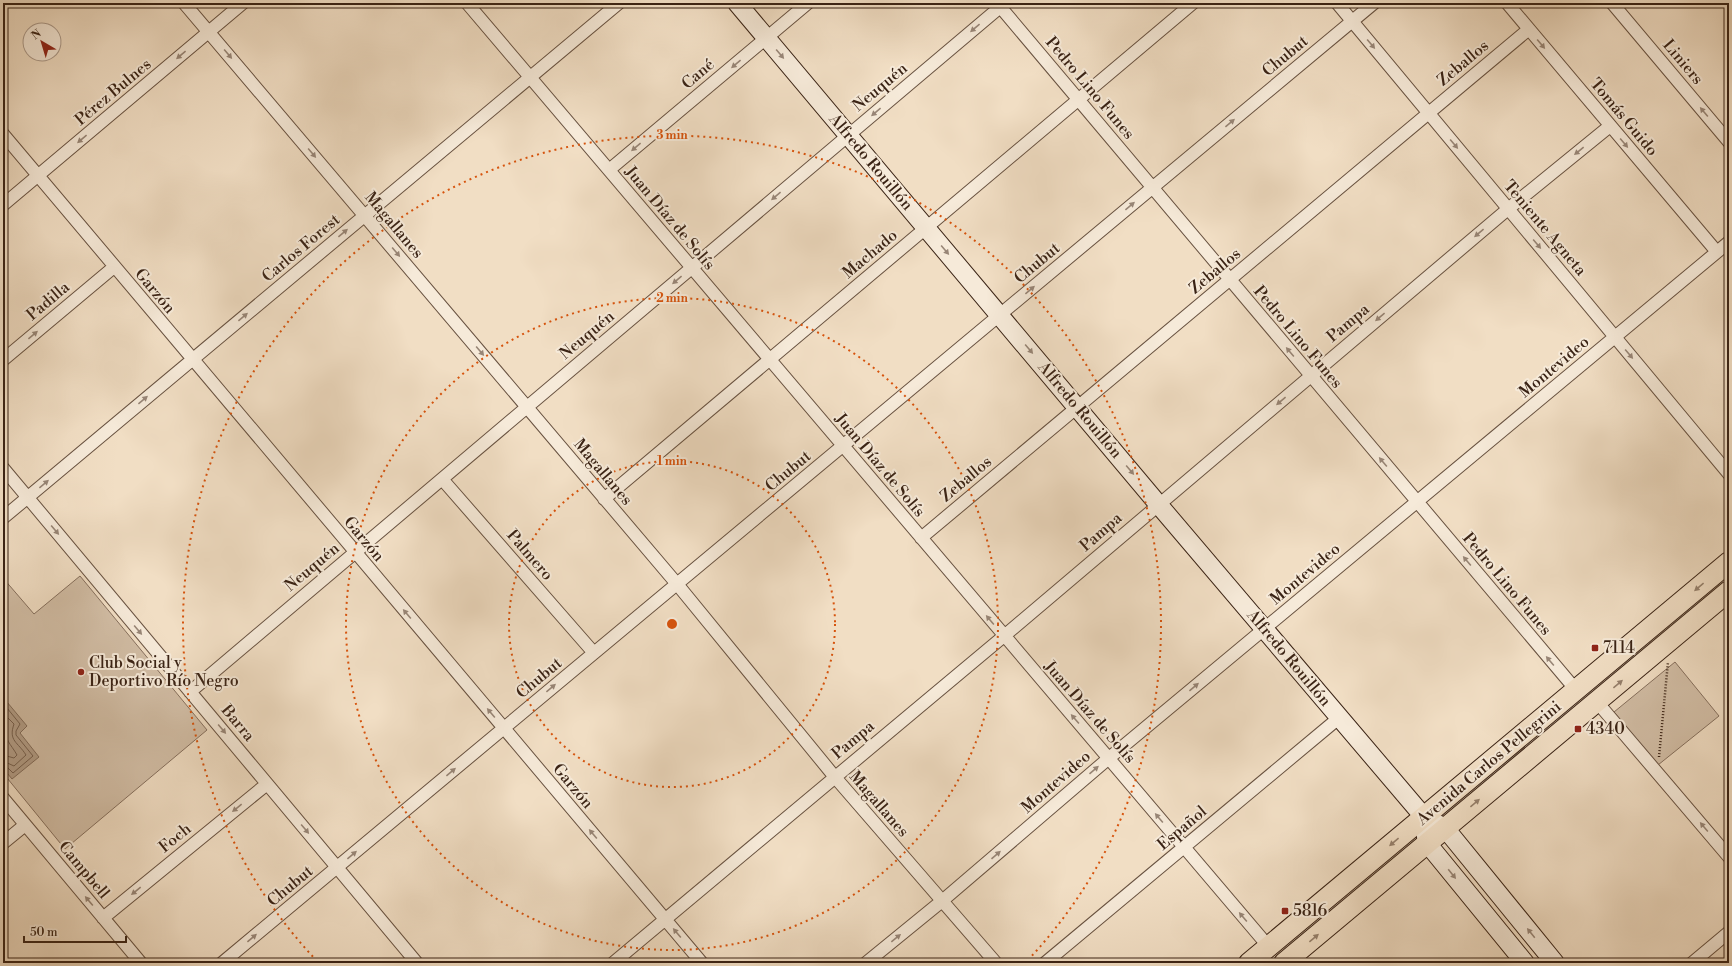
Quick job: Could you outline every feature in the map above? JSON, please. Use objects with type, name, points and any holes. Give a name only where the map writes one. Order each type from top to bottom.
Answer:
[{"type":"main road","name":"Avenida Carlos Pellegrini","points":[[1249,963],[1729,562]]},
{"type":"main road","name":"Avenida Carlos Pellegrini","points":[[1284,963],[1729,591]]},
{"type":"street","name":"Magallanes","points":[[184,3],[677,584],[834,776],[996,963]]},
{"type":"street","name":"Pérez Bulnes","points":[[3,205],[243,3]]},
{"type":"street","name":"Juan Díaz de Solís","points":[[467,3],[1269,947]]},
{"type":"street","name":"Carlos Forest","points":[[3,518],[619,3]]},
{"type":"street","name":"Alfredo Rouillón","points":[[737,3],[1158,504],[1265,628],[1424,817]]},
{"type":"street","name":"Cané","points":[[609,170],[808,3]]},
{"type":"street","name":"Machado","points":[[604,499],[1193,3]]},
{"type":"street","name":"Teniente Agneta","points":[[1337,3],[1729,474]]},
{"type":"street","name":"Chubut","points":[[222,963],[1374,3]]},
{"type":"street","name":"Tomás Guido","points":[[1507,3],[1717,252]]},
{"type":"street","name":"Liniers","points":[[1612,3],[1729,142]]},
{"type":"street","name":"Pedro Lino Funes","points":[[1001,4],[1152,188],[1576,690]]},
{"type":"street","name":"Neuquén","points":[[190,692],[692,268],[1001,4]]},
{"type":"street","name":"Zeballos","points":[[921,538],[1528,29]]},
{"type":"street","name":"Pampa","points":[[613,963],[834,776],[1004,636],[1508,209],[1610,126]]},
{"type":"street","name":"Garzón","points":[[3,134],[702,963]]},
{"type":"street","name":"Montevideo","points":[[866,963],[942,901],[1109,758],[1729,242]]},
{"type":"street","name":"Padilla","points":[[3,360],[114,267]]},
{"type":"street","name":"Barra","points":[[3,468],[417,963]]},
{"type":"street","name":"Palmero","points":[[442,479],[594,653]]},
{"type":"street","points":[[1597,702],[1729,857]]},
{"type":"street","name":"Español","points":[[1045,963],[1340,717]]},
{"type":"street","name":"Foch","points":[[103,918],[267,784]]},
{"type":"street","name":"Campbell","points":[[3,798],[141,963]]},
{"type":"street","points":[[1424,817],[1445,828],[1555,963]]},
{"type":"street","points":[[1424,817],[1427,844],[1525,963]]},
{"type":"street","points":[[3,843],[25,825]]},
{"type":"street","points":[[1692,963],[1729,932]]},
{"type":"path","points":[[1652,767],[1659,759],[1669,659],[1663,646]]},
{"type":"shaded area","name":"Club Social y Deportivo Río Negro","points":[[80,576],[207,730],[65,849],[3,773],[3,578],[34,614]]},
{"type":"shaded area","points":[[1675,662],[1719,716],[1658,765],[1614,712]]},
{"type":"water","points":[[7,702],[27,726],[20,733],[39,757],[12,779],[3,768],[3,705]]},
{"type":"place","name":"7114","points":[[1595,648]]},
{"type":"place","name":"Club Social y Deportivo Río Negro","points":[[81,672]]},
{"type":"place","name":"4340","points":[[1578,729]]},
{"type":"place","name":"5816","points":[[1285,911]]}]
